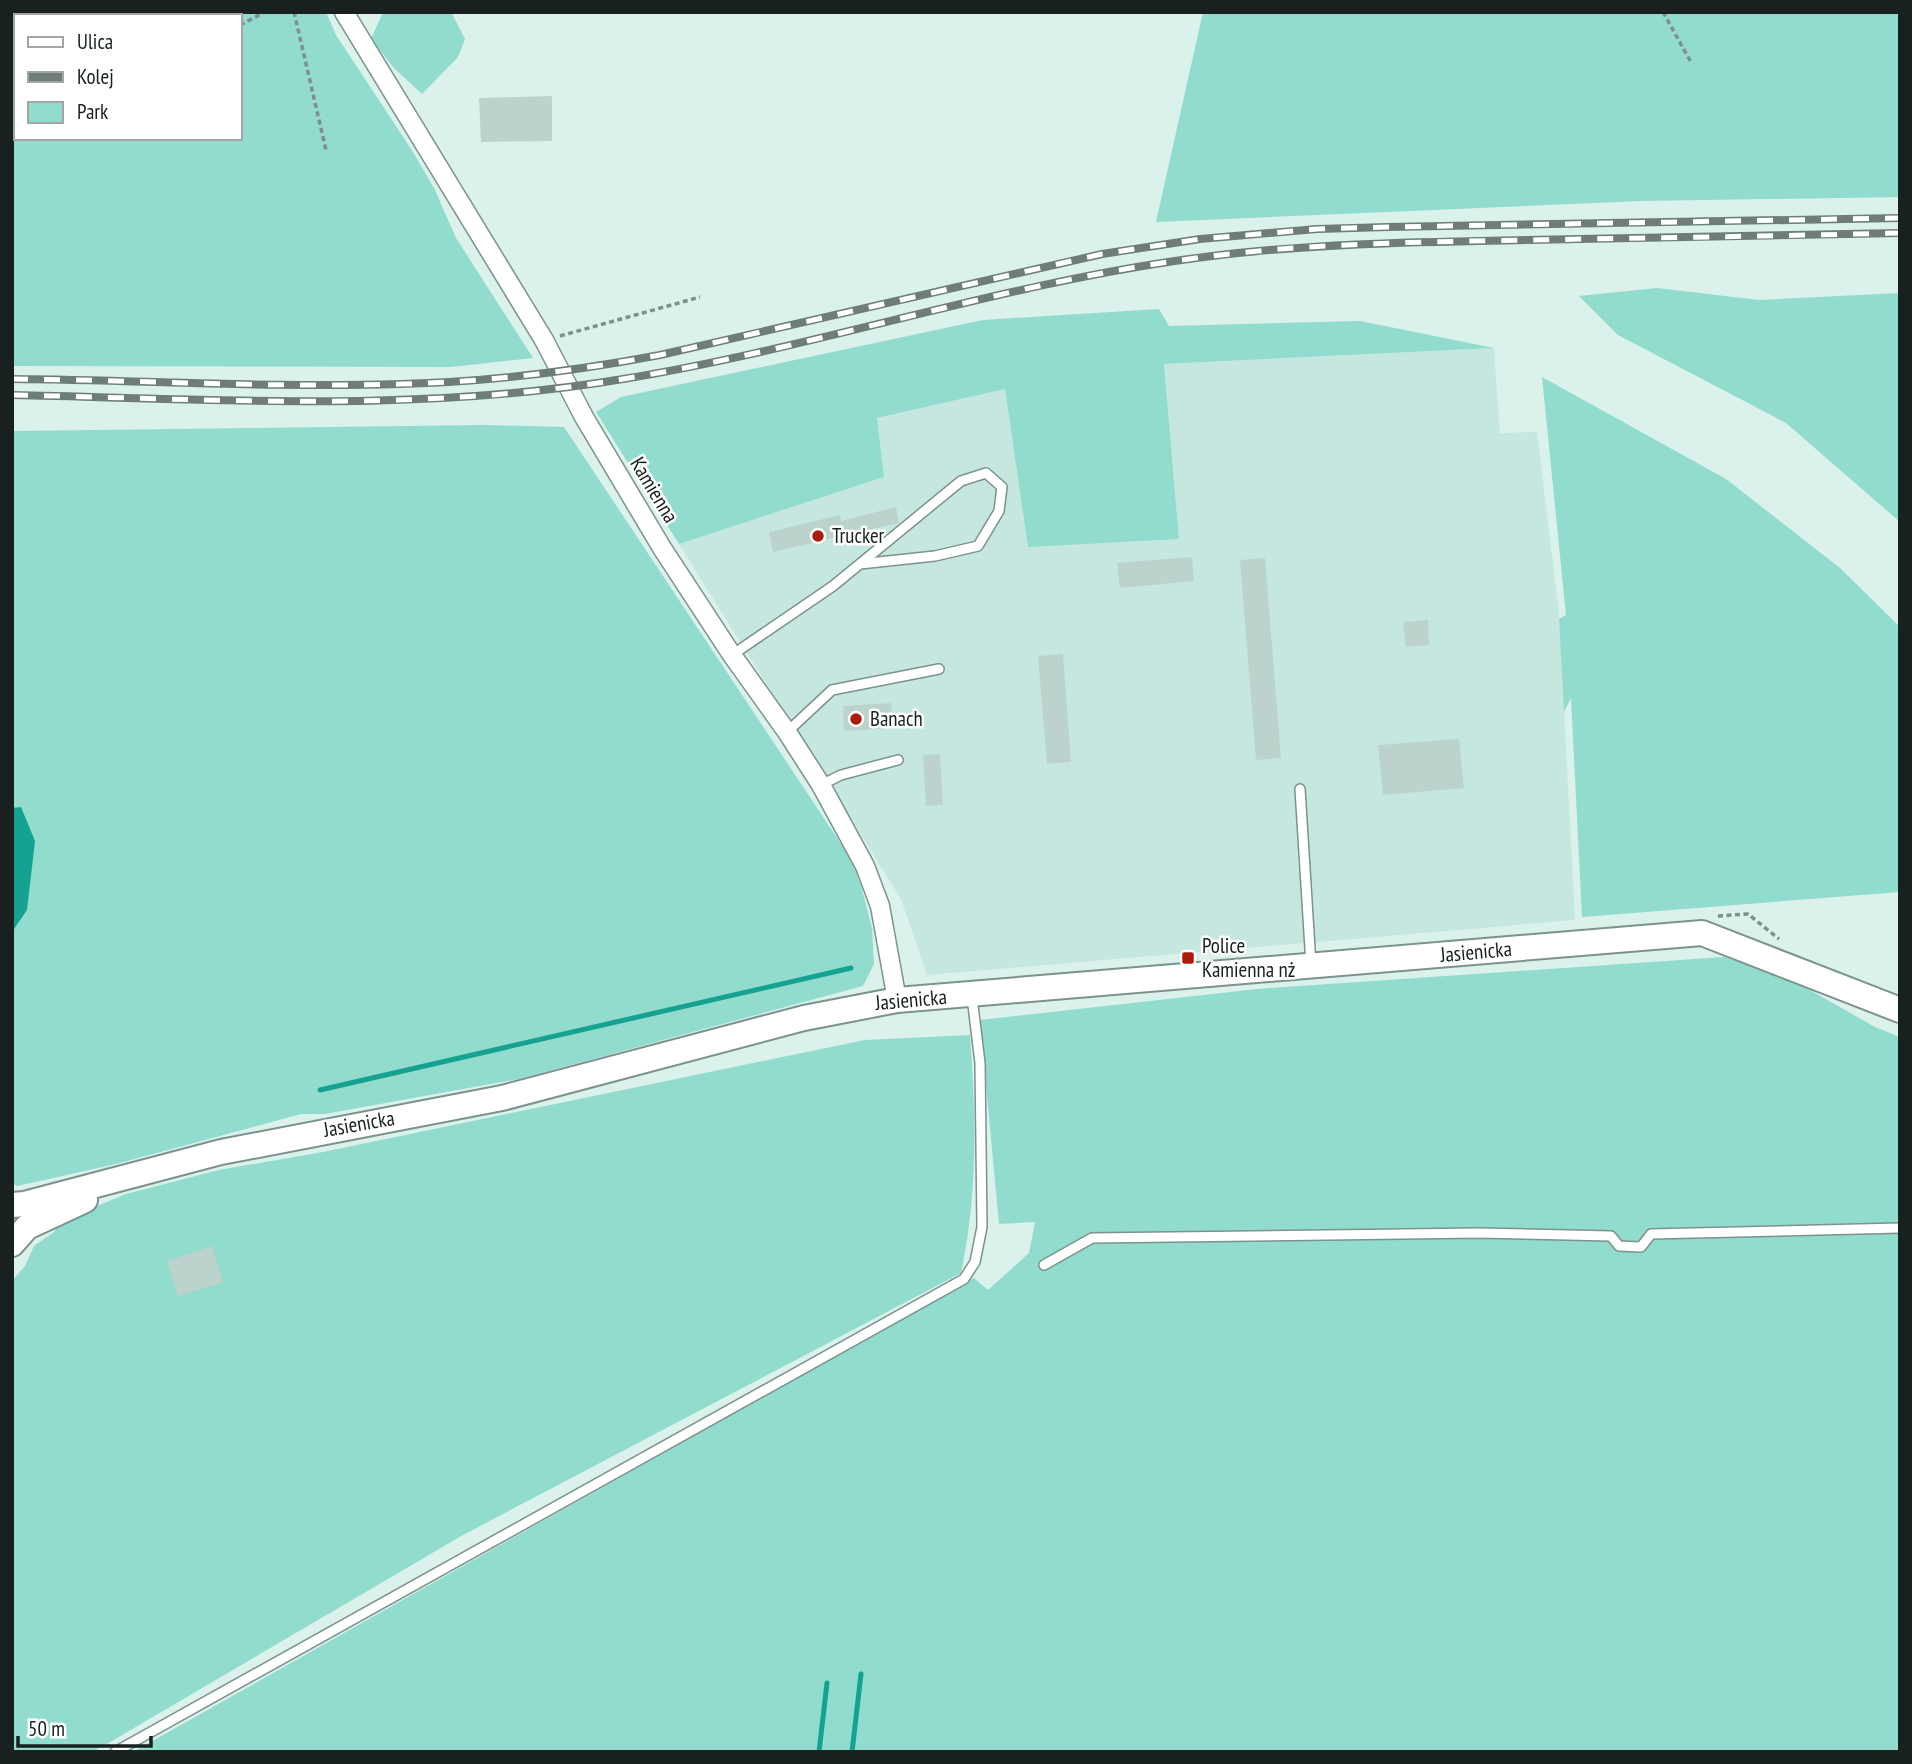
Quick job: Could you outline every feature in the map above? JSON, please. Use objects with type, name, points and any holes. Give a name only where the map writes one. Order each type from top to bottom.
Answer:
[{"type":"main road","name":"Jasienicka","points":[[12,1205],[246,1146],[502,1098],[804,1018],[897,1000],[1702,933],[1900,1010]]},
{"type":"main road","name":"Jasienicka","points":[[12,1242],[27,1227],[139,1175]]},
{"type":"main road","points":[[12,1230],[12,1242]]},
{"type":"street","name":"Kamienna","points":[[344,12],[544,340],[584,417],[655,537],[821,785],[865,866],[880,906],[897,1000]]},
{"type":"lane","points":[[732,655],[833,586],[961,481],[986,472],[1002,487],[999,511],[978,546],[935,556],[860,564]]},
{"type":"lane","points":[[787,732],[832,690],[939,668]]},
{"type":"lane","points":[[821,785],[841,775],[898,760]]},
{"type":"lane","points":[[1300,789],[1311,967]]},
{"type":"lane","points":[[115,1752],[964,1279],[975,1262],[982,1227],[980,1063],[972,995]]},
{"type":"lane","points":[[1044,1265],[1092,1238],[1479,1233],[1611,1236],[1619,1246],[1641,1247],[1651,1234],[1900,1228]]},
{"type":"path","points":[[242,24],[265,12]]},
{"type":"path","points":[[294,12],[326,150]]},
{"type":"path","points":[[1663,12],[1692,64]]},
{"type":"path","points":[[544,340],[700,297]]},
{"type":"shaded area","points":[[1494,348],[1500,433],[1537,432],[1559,614],[1575,920],[927,975],[901,899],[679,544],[884,477],[877,418],[1005,389],[1028,546],[1179,538],[1164,364]]},
{"type":"shaded area","points":[[21,807],[35,841],[27,910],[12,932],[12,808]]},
{"type":"green space","points":[[12,12],[326,12],[336,35],[435,190],[456,238],[533,358],[451,367],[12,366]]},
{"type":"green space","points":[[383,12],[451,12],[465,39],[458,57],[422,94],[394,68],[371,39]]},
{"type":"green space","points":[[1203,12],[1900,12],[1900,197],[1641,201],[1156,222]]},
{"type":"green space","points":[[1657,288],[1759,300],[1900,293],[1900,522],[1786,423],[1618,335],[1579,296]]},
{"type":"green space","points":[[1159,309],[1169,326],[1360,321],[1494,348],[1164,364],[1179,539],[1028,547],[1005,389],[877,418],[884,477],[679,544],[596,412],[621,397],[983,320]]},
{"type":"green space","points":[[1542,377],[1726,479],[1840,568],[1900,627],[1900,892],[1582,917],[1571,698],[1564,712],[1559,619],[1566,615]]},
{"type":"green space","points":[[485,425],[564,427],[851,859],[872,928],[874,964],[863,986],[519,1079],[325,1114],[301,1114],[116,1164],[17,1186],[12,1183],[12,431]]},
{"type":"green space","points":[[1724,957],[1787,977],[1875,1027],[1900,1037],[1900,1752],[133,1752],[974,1278],[988,1290],[1029,1253],[1035,1222],[999,1224],[980,1020],[1257,989]]},
{"type":"green space","points":[[970,1035],[974,1095],[973,1184],[961,1273],[463,1535],[93,1752],[12,1752],[12,1281],[25,1266],[34,1246],[54,1232],[61,1221],[126,1194],[219,1170],[323,1152],[865,1040]]},
{"type":"building","points":[[552,96],[552,141],[481,142],[479,98]]},
{"type":"building","points":[[896,507],[899,523],[773,552],[769,532],[840,515],[841,521]]},
{"type":"building","points":[[1192,557],[1194,581],[1120,588],[1117,563]]},
{"type":"building","points":[[1265,558],[1281,758],[1256,760],[1240,560]]},
{"type":"building","points":[[1428,620],[1429,645],[1406,647],[1403,622]]},
{"type":"building","points":[[1063,654],[1071,762],[1047,764],[1038,656]]},
{"type":"building","points":[[891,703],[893,728],[844,731],[843,706]]},
{"type":"building","points":[[1459,739],[1464,788],[1383,795],[1378,745]]},
{"type":"building","points":[[940,754],[943,805],[926,806],[923,755]]},
{"type":"building","points":[[212,1246],[223,1282],[178,1296],[167,1261]]},
{"type":"waterway","points":[[320,1090],[851,968]]},
{"type":"waterway","points":[[852,1752],[861,1674]]},
{"type":"waterway","points":[[819,1752],[827,1683]]},
{"type":"railway","points":[[12,379],[353,385],[499,378],[564,371],[660,355],[1102,254],[1200,239],[1317,229],[1900,218]]},
{"type":"railway","points":[[12,395],[318,401],[394,400],[547,390],[697,366],[1063,281],[1212,256],[1291,248],[1409,243],[1900,233]]},
{"type":"place","name":"Trucker","points":[[818,536]]},
{"type":"place","name":"Banach","points":[[856,719]]},
{"type":"place","name":"Police Kamienna nż","points":[[1188,958]]}]
